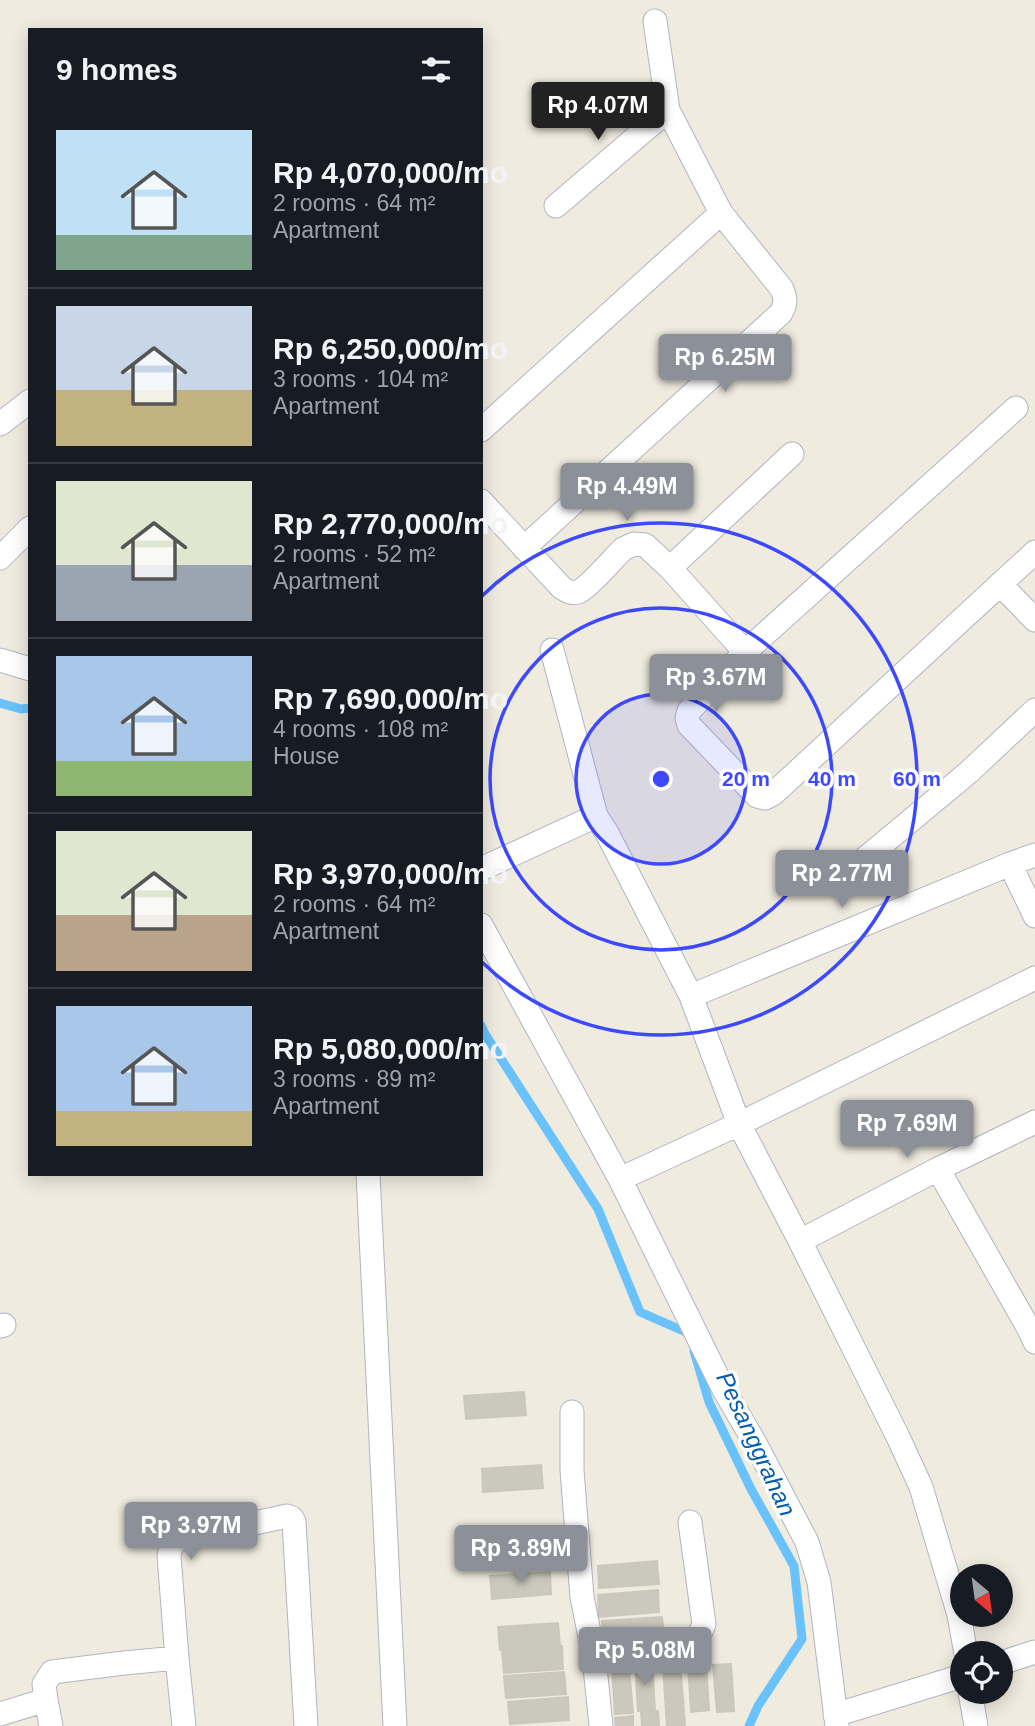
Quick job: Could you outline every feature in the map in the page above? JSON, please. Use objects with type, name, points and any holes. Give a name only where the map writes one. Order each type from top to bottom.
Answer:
[{"type":"street","points":[[524,548],[780,313],[785,305],[782,289],[721,213],[668,110],[655,21]]},
{"type":"street","points":[[556,206],[668,110]]},
{"type":"street","points":[[483,428],[721,213]]},
{"type":"street","points":[[0,424],[28,403]]},
{"type":"street","points":[[1016,408],[745,652],[689,711],[687,718],[690,725],[757,796],[765,798],[773,794],[1035,552]]},
{"type":"street","points":[[670,568],[792,454]]},
{"type":"street","points":[[483,502],[568,592],[574,593],[584,588],[629,545],[645,545],[670,568],[745,652]]},
{"type":"street","points":[[0,558],[28,530]]},
{"type":"street","points":[[1000,584],[1035,620]]},
{"type":"street","points":[[552,650],[596,816],[691,996],[739,1124],[921,1486],[959,1615],[964,1641]]},
{"type":"street","points":[[0,660],[28,668]]},
{"type":"street","points":[[844,876],[969,772],[1035,710]]},
{"type":"street","points":[[483,868],[596,816]]},
{"type":"street","points":[[691,996],[1035,855]]},
{"type":"street","points":[[1010,864],[1035,916]]},
{"type":"street","points":[[483,929],[620,1179],[724,1390],[807,1542],[819,1582],[836,1721],[950,1680]]},
{"type":"street","points":[[620,1179],[739,1124],[1035,978]]},
{"type":"street","points":[[800,1241],[1035,1122]]},
{"type":"street","points":[[938,1169],[1033,1333]]},
{"type":"street","points":[[368,1176],[395,1726]]},
{"type":"street","points":[[572,1412],[572,1470],[582,1597],[594,1657],[601,1726]]},
{"type":"street","points":[[184,1726],[169,1556],[171,1547],[177,1540],[288,1516],[295,1522],[306,1726]]},
{"type":"street","points":[[594,1657],[688,1644],[699,1636],[704,1624],[690,1522]]},
{"type":"street","points":[[1013,1659],[1035,1652]]},
{"type":"street","points":[[51,1726],[44,1684],[52,1672],[177,1658]]},
{"type":"street","points":[[0,1714],[46,1700]]},
{"type":"street","points":[[972,1704],[976,1726]]},
{"type":"building","points":[[524,1392],[526,1415],[466,1419],[464,1396]]},
{"type":"building","points":[[541,1465],[543,1488],[483,1492],[482,1469]]},
{"type":"building","points":[[657,1561],[659,1584],[599,1588],[598,1566]]},
{"type":"building","points":[[550,1572],[551,1594],[492,1599],[490,1576]]},
{"type":"building","points":[[658,1590],[659,1612],[599,1617],[598,1595]]},
{"type":"building","points":[[662,1617],[664,1639],[604,1644],[602,1621]]},
{"type":"building","points":[[558,1623],[560,1645],[500,1650],[498,1627]]},
{"type":"building","points":[[562,1646],[563,1669],[504,1673],[502,1650]]},
{"type":"building","points":[[652,1663],[655,1710],[638,1711],[635,1664]]},
{"type":"building","points":[[680,1664],[684,1711],[666,1712],[663,1665]]},
{"type":"building","points":[[706,1664],[709,1710],[691,1712],[688,1665]]},
{"type":"building","points":[[731,1664],[734,1711],[717,1712],[713,1665]]},
{"type":"building","points":[[629,1667],[633,1713],[615,1714],[612,1668]]},
{"type":"building","points":[[564,1672],[566,1694],[506,1698],[504,1676]]},
{"type":"building","points":[[568,1697],[569,1720],[510,1724],[508,1702]]},
{"type":"building","points":[[658,1711],[659,1726],[642,1726],[641,1712]]},
{"type":"building","points":[[684,1713],[685,1726],[667,1726],[666,1714]]},
{"type":"building","points":[[633,1716],[633,1726],[616,1726],[615,1718]]},
{"type":"waterway","name":"Pesanggrahan","points":[[0,703],[28,708]]},
{"type":"waterway","name":"Pesanggrahan","points":[[483,1030],[598,1209],[640,1312],[688,1333],[690,1337]]},
{"type":"waterway","name":"Pesanggrahan","points":[[694,1351],[709,1402],[751,1489],[794,1566],[802,1639],[758,1706],[749,1726]]}]
